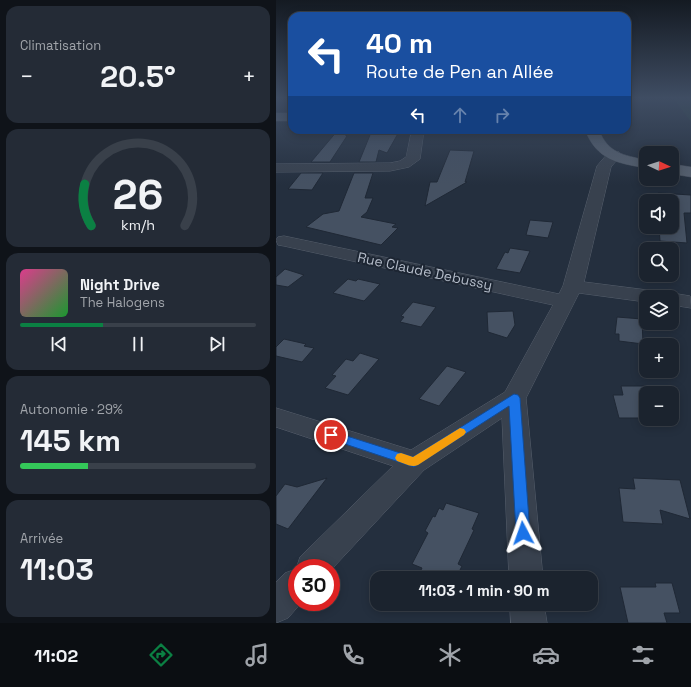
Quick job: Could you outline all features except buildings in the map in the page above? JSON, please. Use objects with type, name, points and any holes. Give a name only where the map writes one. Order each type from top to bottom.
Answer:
[{"type":"main road","points":[[594,134],[599,146],[614,155],[639,162]]},
{"type":"main road","points":[[679,170],[691,172]]},
{"type":"street","points":[[276,168],[390,167],[404,164],[413,159],[417,134]]},
{"type":"street","points":[[321,559],[414,462],[514,398],[569,293],[604,166],[614,155]]},
{"type":"street","name":"Rue Claude Debussy","points":[[284,241],[569,293],[639,296]]},
{"type":"street","points":[[514,398],[526,571]]},
{"type":"street","points":[[276,417],[414,462]]},
{"type":"street","points":[[276,606],[288,593]]},
{"type":"street","points":[[527,611],[528,623]]},
{"type":"slow traffic","points":[[401,458],[414,462],[460,432]]},
{"type":"route","points":[[331,435],[414,462],[514,398],[523,533]]}]
